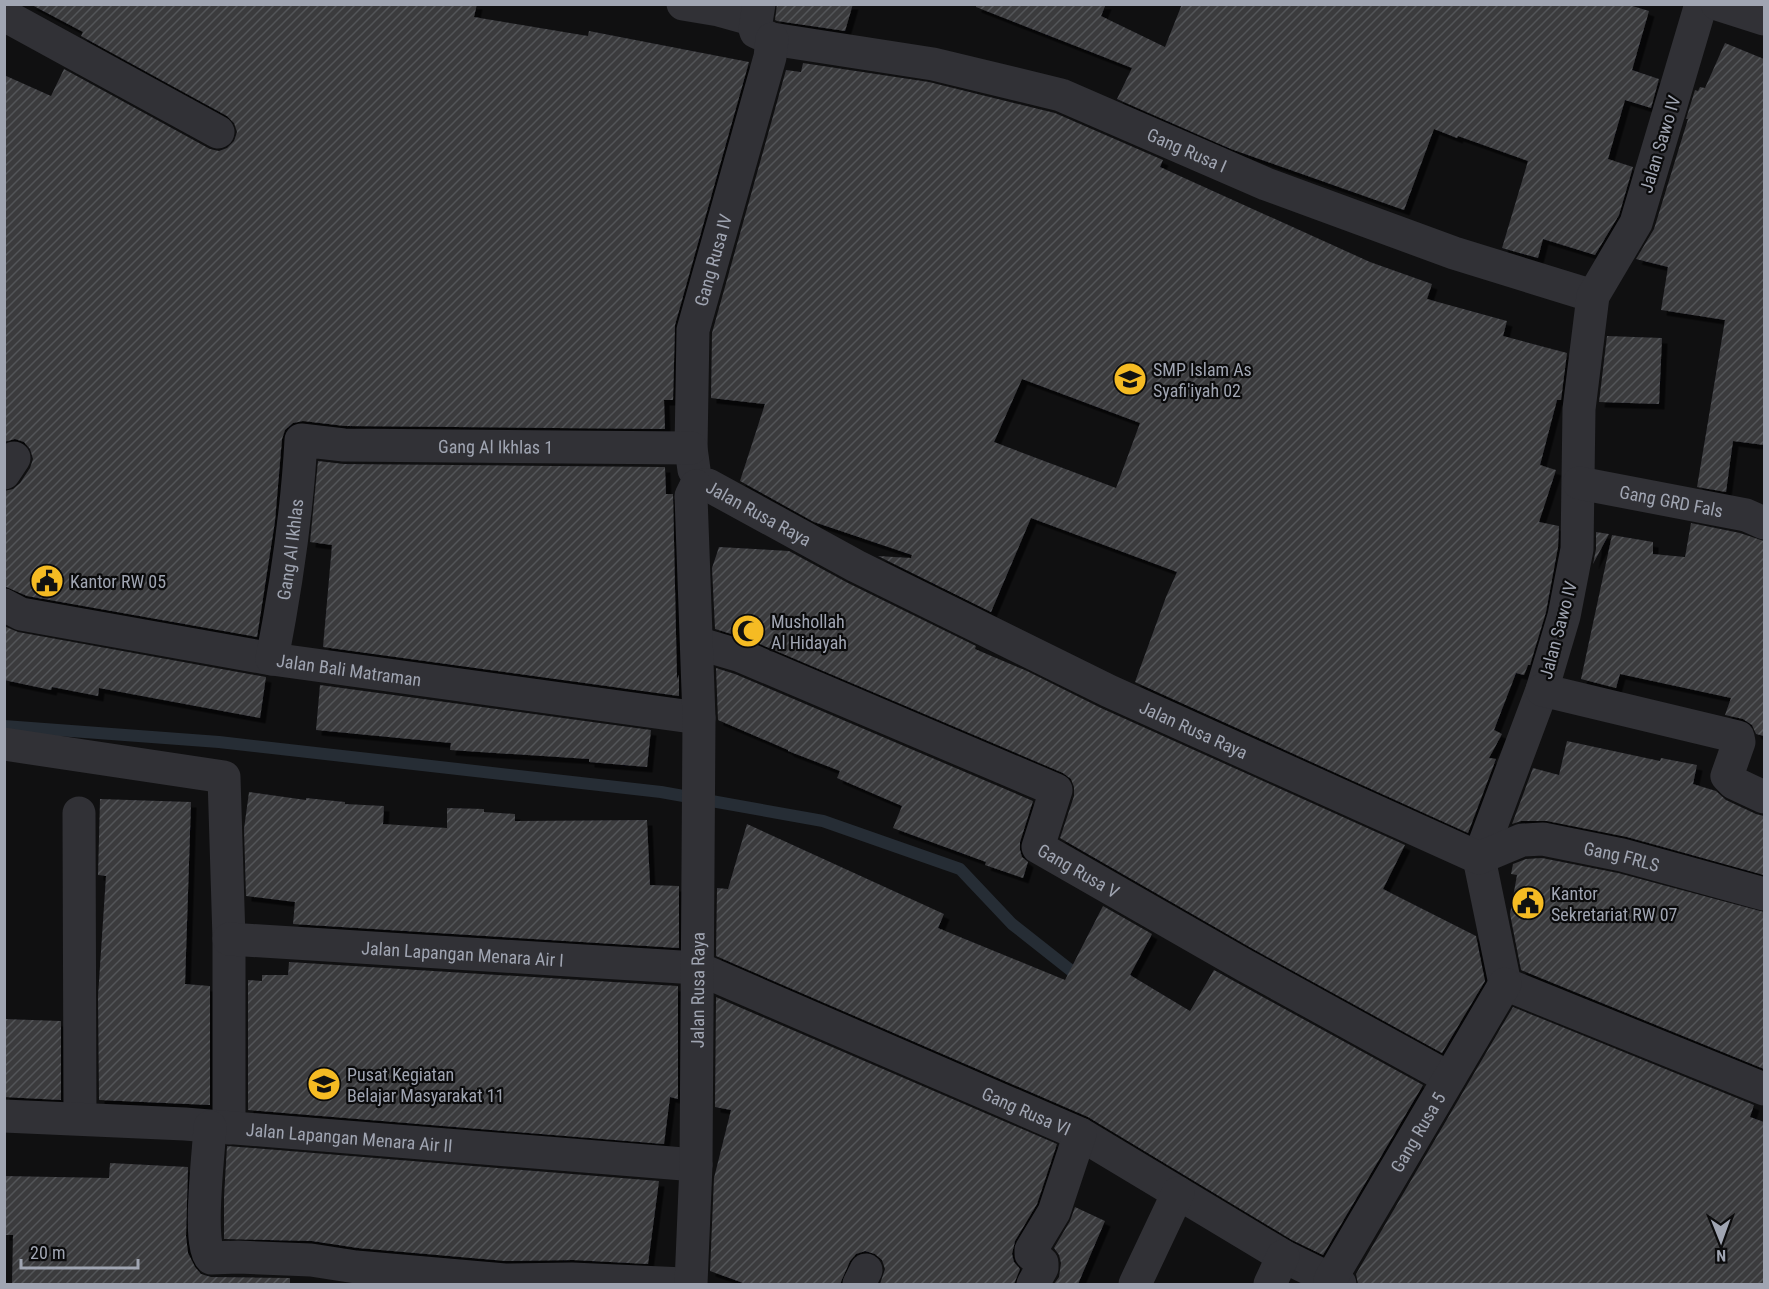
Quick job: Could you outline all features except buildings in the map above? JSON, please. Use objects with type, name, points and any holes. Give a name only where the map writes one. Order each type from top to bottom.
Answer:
[{"type":"street","points":[[683,4],[762,21]]},
{"type":"street","name":"Jalan Sawo IV","points":[[1479,858],[1542,690],[1564,616],[1577,549],[1579,410],[1593,296],[1636,223],[1701,4]]},
{"type":"street","points":[[1718,4],[1764,20]]},
{"type":"street","points":[[4,15],[218,132]]},
{"type":"street","name":"Gang Rusa I","points":[[762,21],[1061,95],[1266,184],[1454,253],[1593,296]]},
{"type":"street","name":"Gang Rusa IV","points":[[696,486],[691,448],[693,330],[770,57],[762,21]]},
{"type":"street","name":"Gang Al Ikhlas 1","points":[[301,440],[344,445],[691,448]]},
{"type":"street","name":"Gang Al Ikhlas","points":[[272,659],[287,579],[301,440]]},
{"type":"street","name":"Gang GRD Fals","points":[[1579,483],[1746,515],[1764,522]]},
{"type":"street","name":"Jalan Rusa Raya","points":[[691,1284],[696,1165],[699,860],[698,643],[691,496],[696,486],[708,485],[856,566],[1109,691],[1479,858]]},
{"type":"street","name":"Jalan Bali Matraman","points":[[4,605],[21,614],[699,731]]},
{"type":"street","name":"Gang Rusa V","points":[[698,643],[741,656],[1056,790],[1038,847],[1244,965],[1449,1078]]},
{"type":"street","points":[[1542,690],[1738,737],[1739,742],[1727,776],[1734,783],[1764,797]]},
{"type":"street","points":[[4,744],[224,777],[229,939],[220,1127],[204,1226],[207,1254],[212,1258],[311,1260],[356,1267],[505,1280],[572,1279],[684,1284]]},
{"type":"street","points":[[78,813],[80,1118]]},
{"type":"street","name":"Gang FRLS","points":[[1479,858],[1522,840],[1543,839],[1622,855],[1764,894]]},
{"type":"street","points":[[1479,858],[1505,984],[1764,1089]]},
{"type":"street","name":"Jalan Lapangan Menara Air I","points":[[229,939],[697,968]]},
{"type":"street","name":"Gang Rusa VI","points":[[697,968],[1080,1134],[1178,1193],[1277,1270],[1335,1282]]},
{"type":"street","name":"Gang Rusa 5","points":[[1335,1282],[1356,1236],[1505,984]]},
{"type":"street","name":"Jalan Lapangan Menara Air II","points":[[4,1116],[80,1118],[220,1127],[696,1165]]},
{"type":"street","points":[[1033,1284],[1042,1268],[1042,1263],[1031,1254],[1031,1250],[1054,1212],[1080,1134]]},
{"type":"street","points":[[1135,1284],[1178,1193]]},
{"type":"waterway","points":[[4,726],[219,742],[661,792],[823,821],[960,869],[1012,924],[1083,980]]},
{"type":"place","name":"SMP Islam As Syafi'iyah 02","points":[[1130,379]]},
{"type":"place","name":"Kantor RW 05","points":[[47,581]]},
{"type":"place","name":"Mushollah Al Hidayah","points":[[748,631]]},
{"type":"place","name":"Kantor Sekretariat RW 07","points":[[1528,903]]},
{"type":"place","name":"Pusat Kegiatan Belajar Masyarakat 11","points":[[324,1084]]}]
